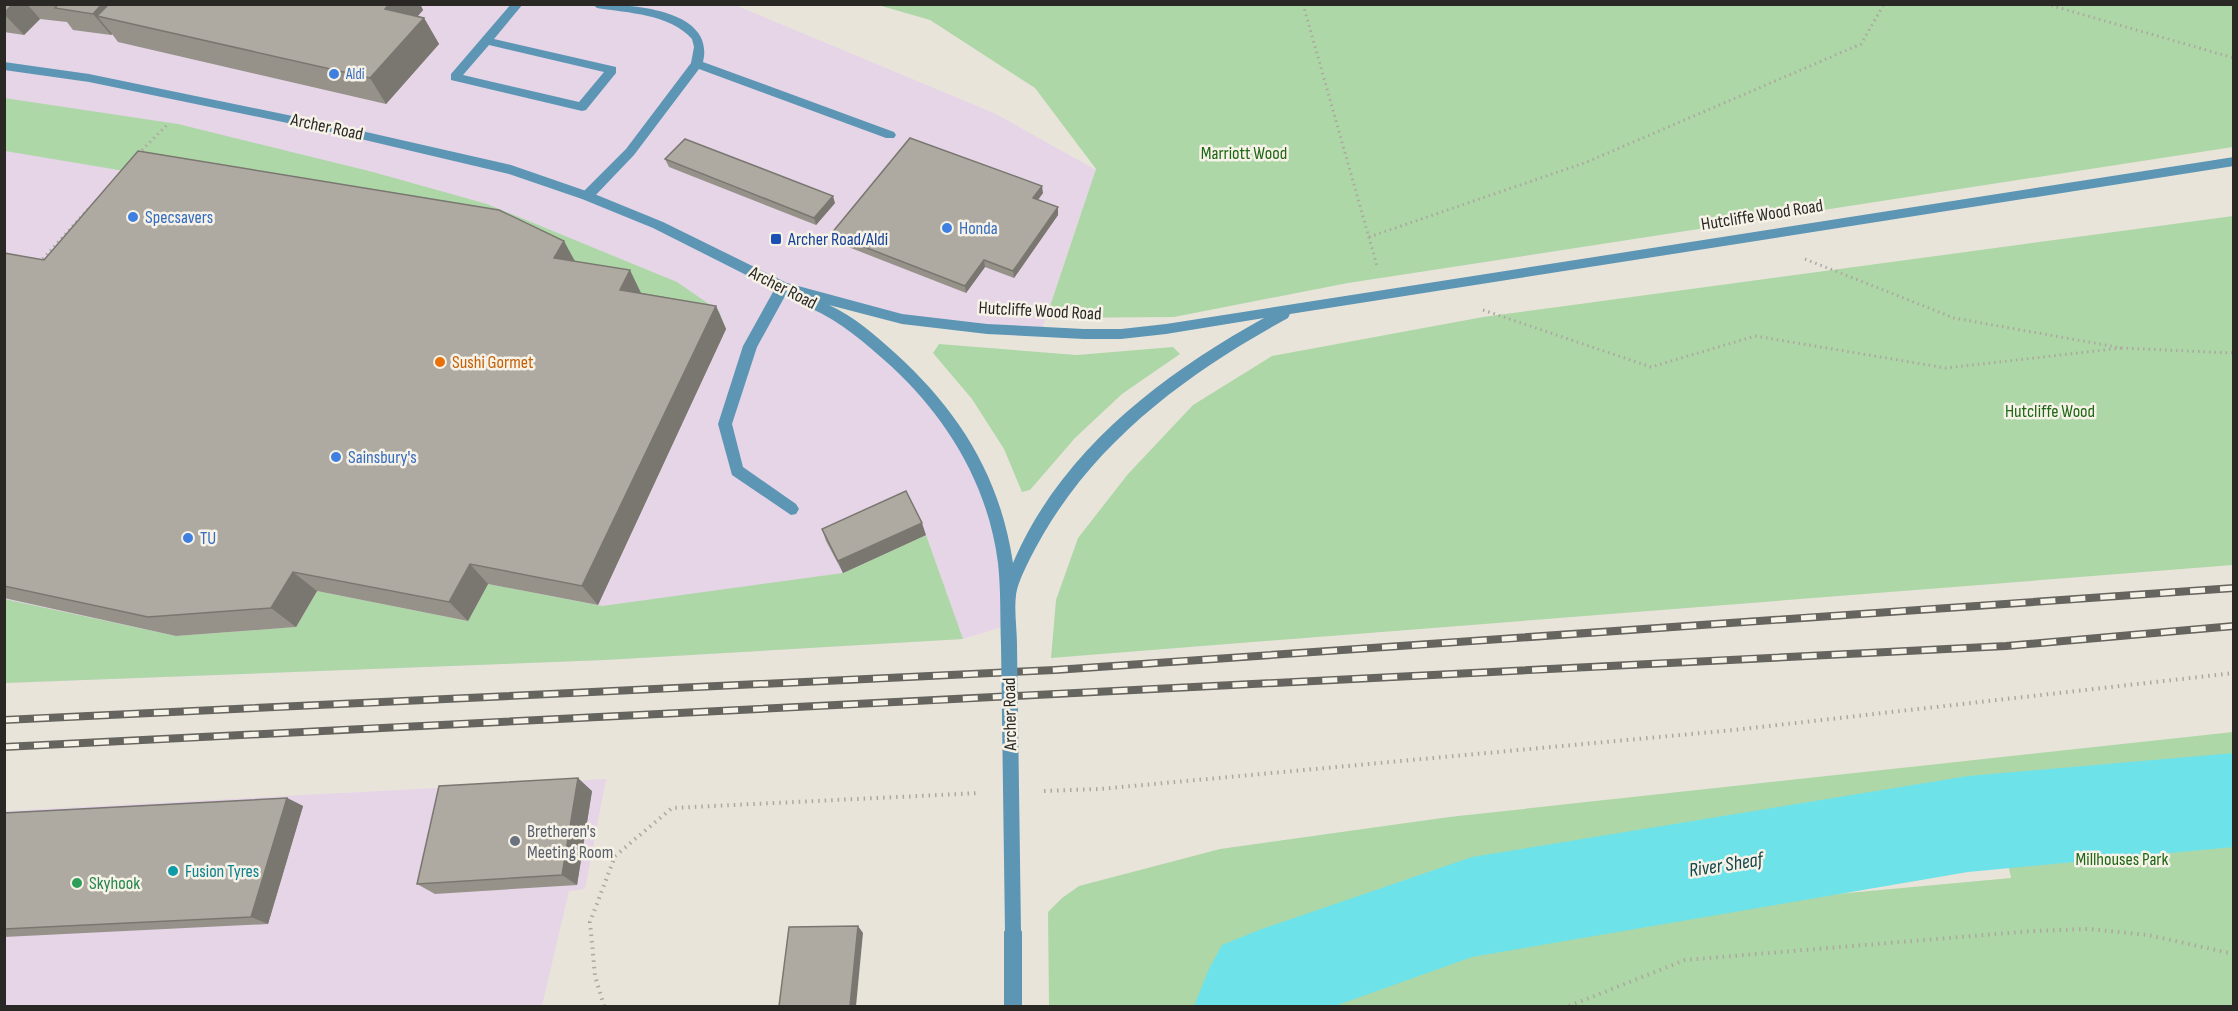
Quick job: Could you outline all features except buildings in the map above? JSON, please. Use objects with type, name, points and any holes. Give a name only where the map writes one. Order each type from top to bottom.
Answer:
[{"type":"street","points":[[486,41],[612,70],[582,107],[455,77],[486,41],[518,4]]},
{"type":"street","points":[[587,196],[630,152],[696,64],[700,47],[698,37],[681,23],[597,4]]},
{"type":"street","points":[[696,64],[890,135]]},
{"type":"street","name":"Archer Road","points":[[4,66],[89,78],[331,128],[511,170],[587,196],[658,225],[783,287],[849,321],[906,370],[939,404],[957,428],[975,460],[995,510],[1004,556],[1009,645],[1013,1006]]},
{"type":"street","name":"Hutcliffe Wood Road","points":[[783,287],[902,319],[987,329],[1121,334],[1166,329],[2234,161]]},
{"type":"street","points":[[783,287],[750,346],[725,424],[737,471],[791,509]]},
{"type":"street","name":"Hutcliffe Wood Road","points":[[1007,597],[1015,575],[1058,498],[1078,471],[1107,439],[1165,389],[1212,355],[1255,328],[1297,307]]},
{"type":"path","points":[[1303,4],[1385,293]]},
{"type":"path","points":[[1369,237],[1587,162],[1861,44],[1884,4]]},
{"type":"path","points":[[2046,4],[2234,58]]},
{"type":"path","points":[[135,157],[143,149]]},
{"type":"path","points":[[34,268],[96,200]]},
{"type":"path","points":[[1802,258],[1954,318],[2122,348],[2234,353]]},
{"type":"path","points":[[1475,307],[1651,367],[1755,336],[1946,368],[2122,348]]},
{"type":"path","points":[[1032,791],[1100,789],[1734,730],[2234,673]]},
{"type":"path","points":[[604,1006],[595,976],[590,946],[590,922],[615,856],[672,808],[986,792]]},
{"type":"path","points":[[1569,1006],[1685,960],[2032,932],[2089,929],[2148,935],[2234,954]]},
{"type":"shaded area","points":[[4,5],[735,5],[996,114],[1096,170],[1041,332],[940,325],[787,289],[849,321],[939,404],[995,510],[1008,625],[963,639],[605,660],[5,683]]},
{"type":"shaded area","points":[[606,779],[585,889],[569,891],[542,1006],[5,1006],[5,811]]},
{"type":"green space","name":"Marriott Wood","points":[[878,5],[2233,5],[2233,147],[1348,283],[1174,317],[1046,318],[1096,169],[1035,88],[930,20]]},
{"type":"green space","points":[[4,98],[178,124],[373,172],[487,204],[677,282],[719,311],[726,329],[632,314],[244,191],[5,151]]},
{"type":"green space","name":"Hutcliffe Wood","points":[[2233,216],[2233,565],[1051,658],[1056,600],[1078,538],[1128,474],[1193,405],[1272,356],[1483,317]]},
{"type":"green space","points":[[939,344],[1077,355],[1173,347],[1180,354],[1122,394],[1075,438],[1030,490],[1022,492],[1004,449],[972,399],[933,353]]},
{"type":"green space","points":[[926,535],[963,639],[605,660],[5,683],[4,599],[176,636],[296,627],[317,591],[468,621],[488,584],[602,606],[843,573]]},
{"type":"green space","name":"Millhouses Park","points":[[2233,732],[2233,1006],[1304,1006],[1315,1000],[1490,949],[1782,899],[2011,878],[1996,806],[1466,878],[1245,956],[1227,972],[1207,1006],[1049,1006],[1048,912],[1062,898],[1079,886],[1220,849],[1449,817]]},
{"type":"waterway","name":"River Sheaf","points":[[1246,1006],[1259,982],[1472,907],[1968,824],[2234,800]]},
{"type":"railway","points":[[4,720],[1055,670],[2234,588]]},
{"type":"railway","points":[[4,747],[2006,646],[2234,626]]},
{"type":"place","name":"Aldi","points":[[334,74]]},
{"type":"place","name":"Specsavers","points":[[133,217]]},
{"type":"place","name":"Honda","points":[[947,228]]},
{"type":"place","name":"Archer Road/Aldi","points":[[776,239]]},
{"type":"place","name":"Sushi Gormet","points":[[440,362]]},
{"type":"place","name":"Sainsbury's","points":[[336,457]]},
{"type":"place","name":"TU","points":[[188,538]]},
{"type":"place","name":"Bretheren's Meeting Room","points":[[515,841]]},
{"type":"place","name":"Fusion Tyres","points":[[173,871]]},
{"type":"place","name":"Skyhook","points":[[77,883]]}]
